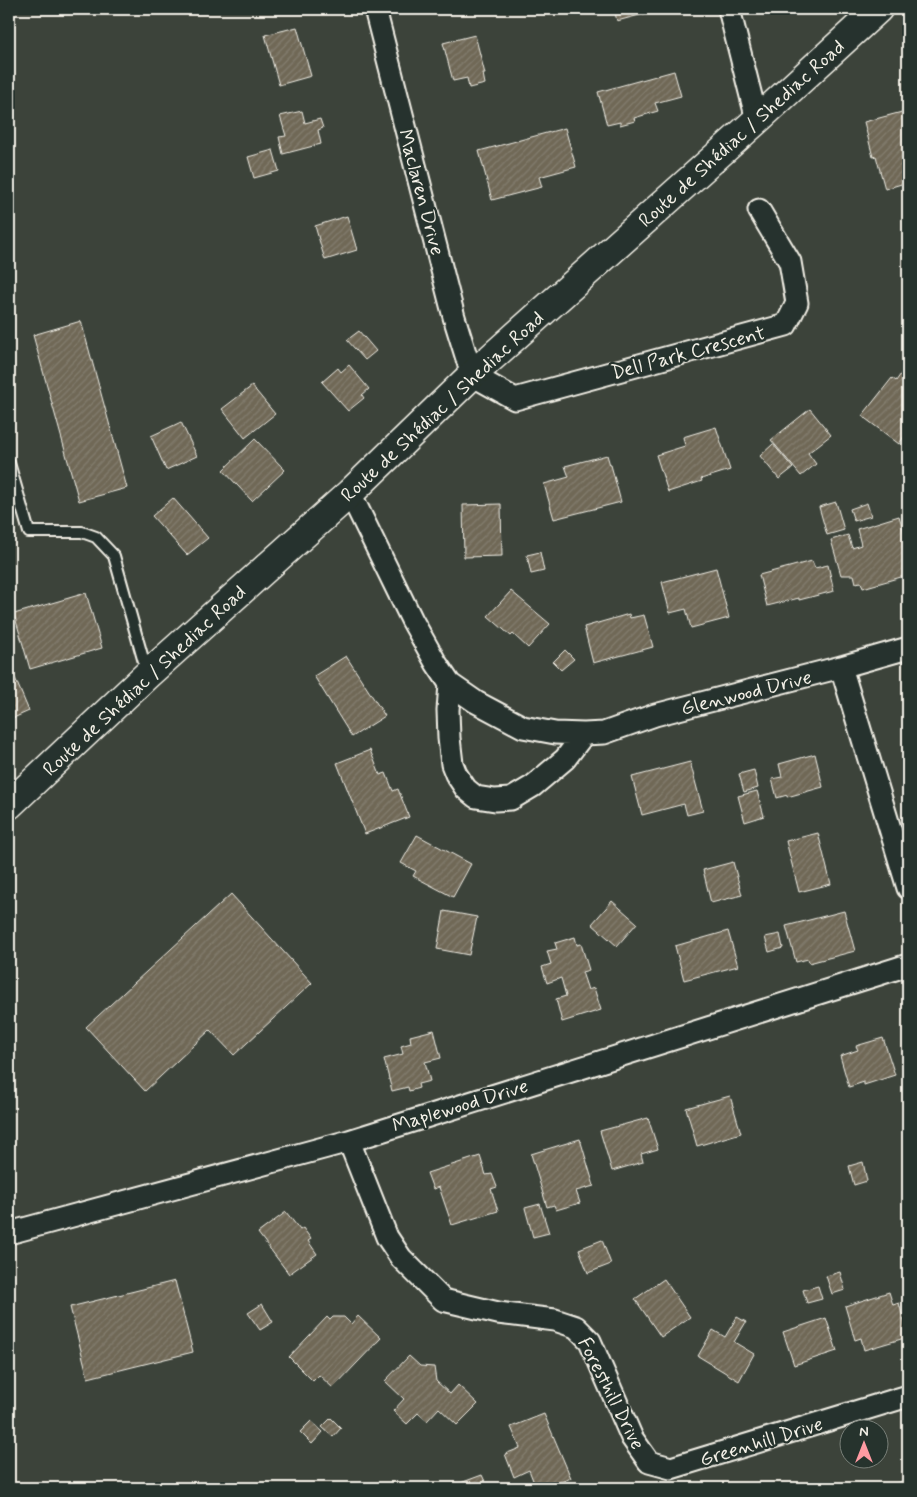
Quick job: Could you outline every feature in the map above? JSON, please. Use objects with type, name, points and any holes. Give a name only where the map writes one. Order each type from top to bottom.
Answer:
[{"type":"main road","name":"Route de Shédiac / Shediac Road","points":[[9,804],[148,674],[350,492],[472,375],[878,9]]},
{"type":"street","name":"Maclaren Drive","points":[[374,9],[454,317],[472,375]]},
{"type":"street","points":[[729,9],[757,120]]},
{"type":"street","name":"Dell Park Crescent","points":[[472,375],[515,399],[786,324],[797,303],[790,262],[759,210]]},
{"type":"street","name":"Glenwood Drive","points":[[350,492],[412,620],[450,684],[476,702],[523,727],[584,734],[604,732],[655,715],[908,648]]},
{"type":"street","points":[[841,667],[908,888]]},
{"type":"street","points":[[450,684],[448,710],[452,764],[456,774],[466,788],[476,797],[494,800],[511,798],[534,786],[566,759],[584,734]]},
{"type":"street","name":"Maplewood Drive","points":[[9,1233],[349,1141],[908,965]]},
{"type":"street","name":"Foresthill Drive","points":[[349,1141],[387,1237],[401,1258],[443,1300],[498,1313],[555,1320],[576,1327],[590,1341],[632,1438],[649,1462],[671,1468]]},
{"type":"street","name":"Greenhill Drive","points":[[671,1468],[908,1396]]},
{"type":"lane","points":[[9,463],[29,532],[82,532],[96,537],[114,556],[148,674]]},
{"type":"building","points":[[614,9],[650,9],[651,12],[617,21]]},
{"type":"building","points":[[297,27],[311,76],[279,85],[265,35]]},
{"type":"building","points":[[475,35],[485,74],[483,74],[485,84],[469,88],[467,78],[453,81],[443,43]]},
{"type":"building","points":[[674,71],[681,96],[655,103],[658,111],[634,118],[635,121],[620,125],[620,122],[607,125],[598,92]]},
{"type":"building","points":[[302,111],[305,123],[320,119],[323,128],[318,130],[321,144],[283,154],[279,137],[286,136],[280,116]]},
{"type":"building","points":[[902,112],[908,135],[908,182],[885,189],[876,156],[873,157],[864,122]]},
{"type":"building","points":[[565,128],[576,167],[539,177],[542,187],[492,200],[479,151]]},
{"type":"building","points":[[273,150],[279,171],[254,178],[248,157]]},
{"type":"building","points":[[347,216],[357,250],[325,260],[315,226]]},
{"type":"building","points":[[81,321],[127,488],[79,501],[33,335]]},
{"type":"building","points":[[359,331],[376,351],[365,360],[347,340]]},
{"type":"building","points":[[908,364],[908,422],[903,428],[907,432],[899,444],[862,416],[892,378],[896,381]]},
{"type":"building","points":[[349,365],[369,389],[362,395],[364,398],[348,411],[322,382],[338,368],[341,372]]},
{"type":"building","points":[[252,386],[275,414],[245,438],[222,409]]},
{"type":"building","points":[[810,409],[831,435],[808,453],[816,464],[801,476],[771,440]]},
{"type":"building","points":[[181,422],[197,456],[166,470],[151,436]]},
{"type":"building","points":[[716,427],[730,470],[668,492],[656,455],[685,446],[683,437]]},
{"type":"building","points":[[255,439],[285,470],[252,501],[223,470]]},
{"type":"building","points":[[773,444],[793,468],[779,479],[760,456]]},
{"type":"building","points":[[607,455],[621,502],[554,519],[544,484],[569,477],[565,466]]},
{"type":"building","points":[[173,498],[208,538],[187,555],[152,516]]},
{"type":"building","points":[[836,502],[844,530],[827,535],[819,507]]},
{"type":"building","points":[[867,503],[871,516],[854,521],[850,509]]},
{"type":"building","points":[[501,504],[502,556],[464,557],[463,505]]},
{"type":"building","points":[[899,516],[908,545],[908,575],[863,588],[861,582],[856,583],[854,575],[841,575],[831,540],[848,535],[852,548],[861,545],[857,529]]},
{"type":"building","points":[[540,552],[544,571],[531,574],[527,555]]},
{"type":"building","points":[[812,561],[815,568],[828,565],[834,591],[767,606],[759,575]]},
{"type":"building","points":[[716,568],[729,618],[691,628],[686,609],[670,613],[662,582]]},
{"type":"building","points":[[511,591],[550,624],[528,648],[513,634],[511,636],[488,616]]},
{"type":"building","points":[[86,593],[102,648],[30,669],[14,614]]},
{"type":"building","points":[[629,614],[630,618],[644,615],[653,647],[593,663],[584,627]]},
{"type":"building","points":[[565,650],[574,659],[561,670],[553,662]]},
{"type":"building","points":[[346,656],[385,716],[352,737],[314,676]]},
{"type":"building","points":[[15,678],[29,711],[9,720],[9,681]]},
{"type":"building","points":[[370,750],[380,775],[386,773],[393,791],[398,789],[409,817],[365,834],[337,763]]},
{"type":"building","points":[[815,754],[823,787],[777,798],[772,779],[782,777],[779,764]]},
{"type":"building","points":[[690,762],[703,811],[687,815],[684,804],[642,815],[632,777]]},
{"type":"building","points":[[754,770],[758,788],[744,792],[739,774]]},
{"type":"building","points":[[757,791],[764,816],[745,822],[738,796]]},
{"type":"building","points":[[818,833],[831,884],[799,892],[786,841]]},
{"type":"building","points":[[417,835],[471,864],[453,897],[413,876],[416,871],[401,863]]},
{"type":"building","points":[[733,862],[742,895],[711,903],[703,870]]},
{"type":"building","points":[[231,894],[312,983],[234,1055],[210,1030],[145,1091],[86,1027]]},
{"type":"building","points":[[612,901],[637,923],[617,946],[592,924]]},
{"type":"building","points":[[444,911],[477,917],[469,955],[437,949]]},
{"type":"building","points":[[844,911],[855,951],[809,963],[808,959],[796,962],[786,926]]},
{"type":"building","points":[[728,931],[738,966],[684,980],[675,946]]},
{"type":"building","points":[[780,934],[783,948],[769,952],[765,937]]},
{"type":"building","points":[[575,937],[577,945],[581,944],[589,970],[582,972],[588,990],[594,988],[601,1010],[562,1022],[556,999],[566,996],[561,978],[547,983],[542,967],[551,964],[547,951],[557,949],[555,943]]},
{"type":"building","points":[[434,1030],[441,1058],[425,1062],[430,1081],[418,1084],[419,1088],[409,1091],[408,1087],[392,1091],[384,1059],[403,1054],[401,1046],[411,1043],[410,1036]]},
{"type":"building","points":[[883,1038],[895,1075],[864,1085],[864,1082],[849,1087],[840,1056],[858,1050],[856,1046]]},
{"type":"building","points":[[730,1096],[741,1133],[697,1146],[686,1108]]},
{"type":"building","points":[[648,1118],[658,1149],[641,1154],[643,1162],[612,1171],[600,1131]]},
{"type":"building","points":[[580,1139],[594,1186],[576,1191],[580,1203],[556,1210],[554,1205],[547,1207],[531,1154]]},
{"type":"building","points":[[480,1156],[486,1175],[492,1174],[497,1187],[491,1189],[498,1211],[452,1225],[439,1187],[433,1189],[427,1173]]},
{"type":"building","points":[[863,1162],[867,1181],[854,1185],[849,1166]]},
{"type":"building","points":[[540,1204],[549,1233],[533,1237],[525,1208]]},
{"type":"building","points":[[286,1212],[300,1230],[303,1228],[311,1239],[308,1241],[317,1254],[289,1274],[258,1233]]},
{"type":"building","points":[[602,1240],[611,1264],[588,1273],[579,1249]]},
{"type":"building","points":[[840,1272],[845,1290],[832,1294],[826,1276]]},
{"type":"building","points":[[664,1279],[690,1317],[661,1337],[635,1299]]},
{"type":"building","points":[[175,1281],[193,1352],[88,1378],[70,1307]]},
{"type":"building","points":[[818,1286],[822,1299],[807,1303],[803,1290]]},
{"type":"building","points":[[889,1292],[893,1305],[899,1303],[908,1337],[864,1350],[861,1338],[855,1340],[845,1306]]},
{"type":"building","points":[[262,1304],[273,1322],[260,1330],[248,1313]]},
{"type":"building","points":[[358,1316],[381,1338],[333,1388],[319,1375],[313,1381],[289,1357],[327,1317],[330,1320],[333,1317],[344,1317],[351,1324]]},
{"type":"building","points":[[737,1317],[746,1322],[734,1342],[754,1354],[739,1381],[698,1356],[713,1330],[725,1337]]},
{"type":"building","points":[[826,1318],[837,1351],[794,1365],[783,1332]]},
{"type":"building","points":[[409,1356],[420,1366],[434,1367],[436,1381],[450,1394],[458,1385],[478,1404],[457,1425],[439,1408],[427,1421],[418,1413],[407,1424],[393,1411],[404,1399],[385,1381]]},
{"type":"building","points":[[544,1414],[571,1478],[545,1488],[536,1488],[529,1470],[514,1477],[505,1454],[520,1448],[511,1427]]},
{"type":"building","points":[[331,1418],[341,1428],[333,1437],[322,1427]]},
{"type":"building","points":[[311,1421],[323,1432],[312,1444],[300,1432]]},
{"type":"building","points":[[482,1475],[488,1488],[447,1488]]},
{"type":"building","points":[[908,1480],[908,1488],[880,1488]]}]
